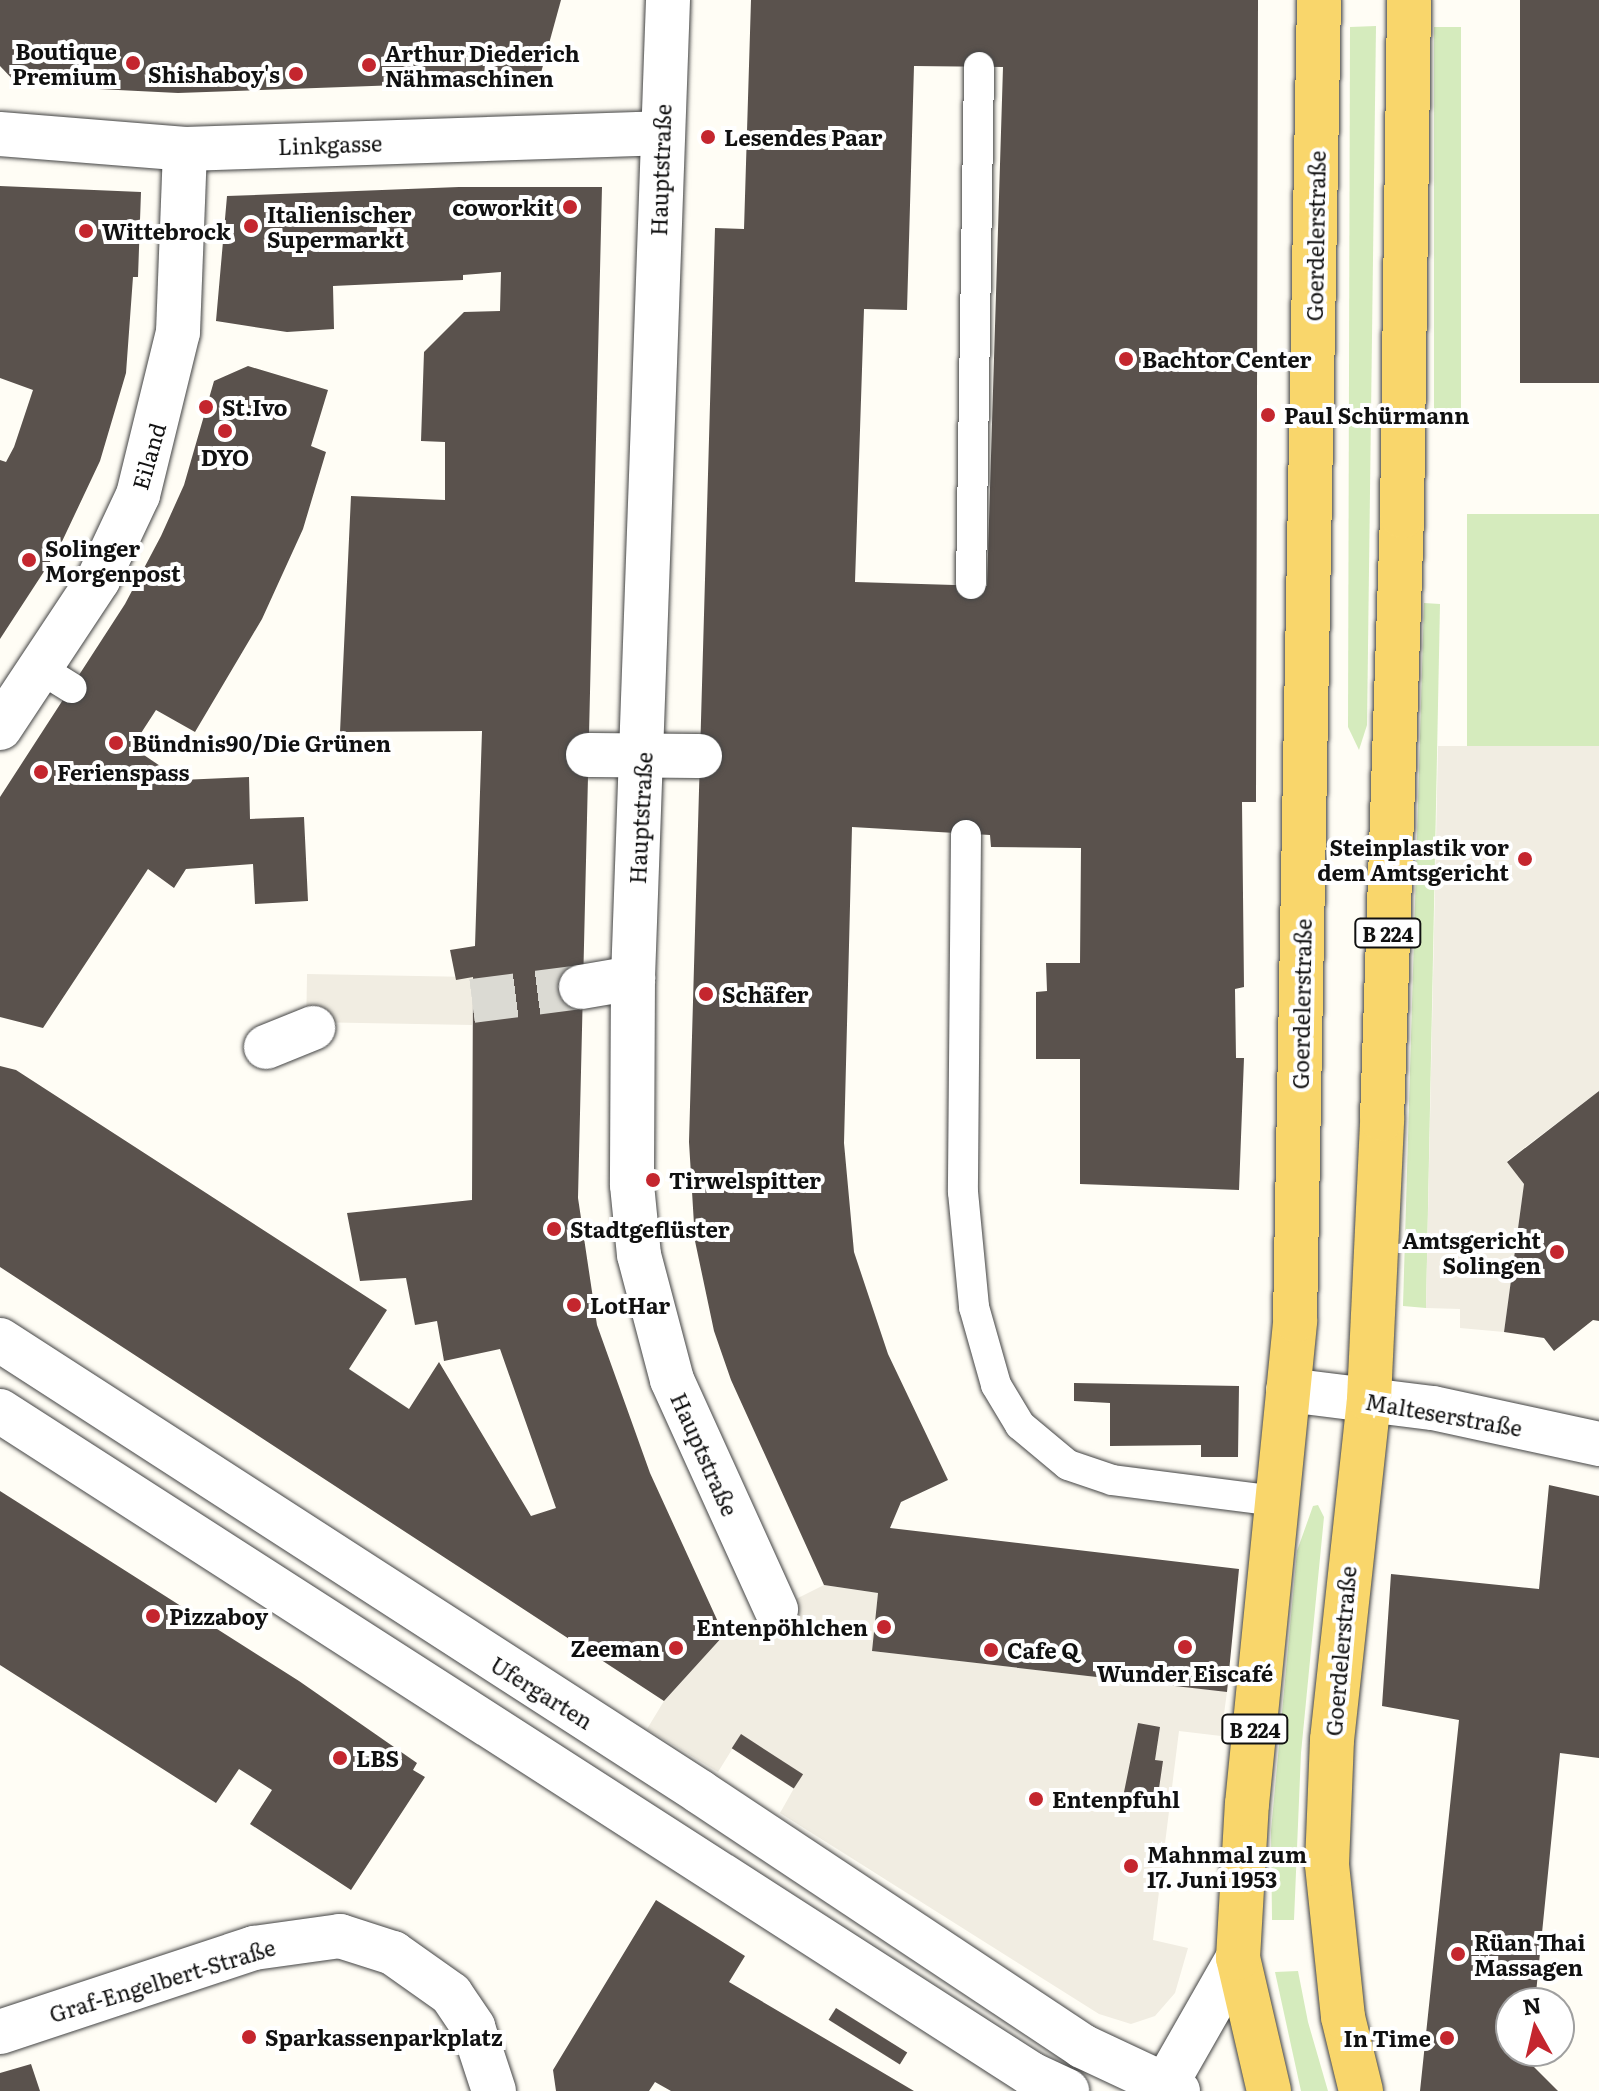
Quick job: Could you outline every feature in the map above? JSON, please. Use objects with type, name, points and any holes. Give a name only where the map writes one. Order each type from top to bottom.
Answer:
[{"type":"main road","name":"Goerdelerstraße","points":[[1269,2091],[1238,1958],[1276,1501],[1295,1320],[1319,0]]},
{"type":"main road","name":"Goerdelerstraße","points":[[1361,2091],[1343,2017],[1327,1864],[1332,1740],[1369,1399],[1402,516],[1409,0]]},
{"type":"street","name":"Hauptstraße","points":[[668,0],[660,133],[643,755],[633,978],[632,1185],[642,1269],[672,1380],[776,1609]]},
{"type":"street","name":"Linkgasse","points":[[0,134],[185,149],[660,133]]},
{"type":"street","name":"Eiland","points":[[0,728],[56,679],[120,535],[159,423],[178,332],[185,149]]},
{"type":"street","points":[[588,755],[700,756]]},
{"type":"street","points":[[581,987],[633,978]]},
{"type":"street","points":[[266,1047],[313,1028]]},
{"type":"street","name":"Ufergarten","points":[[0,1340],[700,1792],[1082,2046],[1168,2089]]},
{"type":"street","name":"Malteserstraße","points":[[1288,1390],[1369,1399],[1599,1444]]},
{"type":"street","points":[[0,1411],[1031,2074],[1064,2089]]},
{"type":"street","name":"Graf-Engelbert-Straße","points":[[0,2032],[254,1948],[340,1936],[393,1953],[451,1994],[473,2027],[494,2087]]},
{"type":"street","name":"Goerdelerstraße","points":[[1168,2089],[1238,1958]]},
{"type":"lane","points":[[971,584],[979,67]]},
{"type":"lane","points":[[966,835],[963,1192],[974,1307],[996,1385],[1020,1425],[1068,1465],[1112,1480],[1276,1501]]},
{"type":"green space","points":[[1376,26],[1367,725],[1359,750],[1348,727],[1350,27]]},
{"type":"green space","points":[[1434,27],[1461,27],[1461,420],[1434,420]]},
{"type":"green space","points":[[1467,514],[1599,514],[1599,746],[1467,746]]},
{"type":"green space","points":[[1424,603],[1440,604],[1426,1308],[1403,1306]]},
{"type":"green space","points":[[1318,1505],[1324,1517],[1301,1753],[1294,1920],[1272,1920],[1271,1831],[1297,1551],[1313,1506]]},
{"type":"green space","points":[[1298,1971],[1308,2022],[1328,2091],[1301,2091],[1275,1972]]},
{"type":"shaded area","points":[[1438,746],[1599,746],[1599,1091],[1507,1161],[1524,1184],[1504,1332],[1460,1328],[1460,1309],[1426,1308]]},
{"type":"shaded area","points":[[307,974],[473,977],[472,1025],[306,1022]]},
{"type":"shaded area","points":[[824,1585],[878,1593],[872,1651],[1227,1692],[1221,1736],[1179,1731],[1153,1940],[1188,1948],[1175,1993],[1155,2016],[1131,2024],[1099,2014],[780,1813],[802,1774],[741,1735],[718,1772],[647,1729],[664,1701],[724,1635]]},
{"type":"building","points":[[0,0],[561,0],[539,80],[178,93],[18,85],[0,66]]},
{"type":"building","points":[[751,0],[1258,0],[1256,802],[1242,802],[1244,987],[1235,989],[1236,1058],[1244,1058],[1239,1190],[1080,1184],[1080,1059],[1036,1059],[1036,992],[1047,991],[1046,963],[1080,963],[1081,848],[991,847],[990,835],[852,827],[844,1143],[854,1252],[888,1354],[948,1480],[901,1502],[890,1528],[1239,1569],[1227,1692],[872,1651],[878,1593],[824,1585],[731,1380],[714,1331],[695,1241],[689,1142],[715,228],[744,229]],"holes":[[[914,66],[1003,67],[987,586],[855,582],[864,309],[907,310]]]},
{"type":"building","points":[[1520,0],[1599,0],[1599,383],[1520,383]]},
{"type":"building","points":[[0,186],[141,192],[138,277],[133,277],[126,373],[100,461],[58,550],[0,639],[0,460],[6,462],[14,447],[33,390],[0,378]]},
{"type":"building","points":[[459,187],[602,187],[578,1198],[597,1325],[650,1473],[724,1635],[664,1701],[0,1267],[0,1066],[16,1070],[387,1310],[349,1369],[409,1409],[439,1362],[531,1516],[556,1508],[500,1349],[444,1361],[437,1321],[415,1325],[406,1278],[360,1281],[347,1213],[472,1200],[473,977],[456,980],[450,950],[475,946],[482,731],[340,732],[351,496],[445,500],[445,442],[421,441],[424,352],[464,312],[500,311],[501,272],[463,275],[463,280],[333,286],[334,329],[287,332],[216,321],[227,196]]},
{"type":"building","points":[[248,366],[328,390],[311,446],[326,452],[303,529],[262,619],[195,732],[156,710],[132,747],[181,780],[249,777],[250,819],[304,817],[308,901],[255,904],[253,864],[186,869],[174,888],[148,869],[43,1028],[0,1017],[0,797],[125,604],[161,536],[184,485],[214,381]]},
{"type":"building","name":"Amtsgericht Solingen","points":[[1599,1091],[1599,1321],[1593,1320],[1554,1351],[1544,1338],[1504,1332],[1524,1184],[1507,1162]]},
{"type":"building","points":[[1074,1383],[1239,1386],[1238,1457],[1201,1457],[1201,1445],[1110,1446],[1110,1403],[1074,1401]]},
{"type":"building","points":[[1549,1485],[1599,1496],[1599,1758],[1560,1753],[1537,1987],[1495,1987],[1495,2067],[1534,2067],[1558,2091],[1420,2091],[1459,1720],[1382,1706],[1391,1574],[1539,1589]]},
{"type":"building","points":[[0,1491],[299,1681],[417,1763],[413,1770],[425,1777],[351,1890],[250,1824],[272,1790],[239,1769],[216,1803],[0,1665]]},
{"type":"building","points":[[1138,1723],[1160,1727],[1155,1760],[1163,1761],[1157,1802],[1123,1797]]},
{"type":"building","points":[[741,1734],[803,1774],[794,1789],[732,1748]]},
{"type":"building","points":[[656,1900],[745,1956],[729,1982],[914,2091],[671,2091],[655,2082],[649,2091],[556,2091],[553,2070]]},
{"type":"building","points":[[836,2008],[907,2053],[900,2064],[829,2020]]},
{"type":"building","points":[[31,2064],[40,2091],[0,2091],[0,2073]]},
{"type":"tunnel","points":[[472,1001],[581,987]]},
{"type":"place","name":"Boutique Premium","points":[[133,63]]},
{"type":"place","name":"Arthur Diederich Nähmaschinen","points":[[369,65]]},
{"type":"place","name":"Shishaboy's","points":[[296,74]]},
{"type":"place","name":"Lesendes Paar","points":[[708,137]]},
{"type":"place","name":"coworkit","points":[[570,207]]},
{"type":"place","name":"Italienischer Supermarkt","points":[[251,226]]},
{"type":"place","name":"Wittebrock","points":[[86,231]]},
{"type":"place","name":"Bachtor Center","points":[[1126,359]]},
{"type":"place","name":"St.Ivo","points":[[206,407]]},
{"type":"place","name":"Paul Schürmann","points":[[1268,415]]},
{"type":"place","name":"DYO","points":[[225,431]]},
{"type":"place","name":"Solinger Morgenpost","points":[[29,560]]},
{"type":"place","name":"Bündnis90/Die Grünen","points":[[116,743]]},
{"type":"place","name":"Ferienspass","points":[[41,772]]},
{"type":"place","name":"Steinplastik vor dem Amtsgericht","points":[[1525,859]]},
{"type":"place","name":"Schäfer","points":[[706,994]]},
{"type":"place","name":"Tirwelspitter","points":[[653,1180]]},
{"type":"place","name":"Stadtgeflüster","points":[[554,1229]]},
{"type":"place","name":"Amtsgericht Solingen","points":[[1557,1252]]},
{"type":"place","name":"LotHar","points":[[574,1305]]},
{"type":"place","name":"Pizzaboy","points":[[153,1616]]},
{"type":"place","name":"Entenpöhlchen","points":[[884,1627]]},
{"type":"place","name":"Wunder Eiscafé","points":[[1185,1647]]},
{"type":"place","name":"Zeeman","points":[[676,1648]]},
{"type":"place","name":"Cafe Q","points":[[991,1650]]},
{"type":"place","name":"LBS","points":[[340,1758]]},
{"type":"place","name":"Entenpfuhl","points":[[1036,1799]]},
{"type":"place","name":"Mahnmal zum 17. Juni 1953","points":[[1131,1866]]},
{"type":"place","name":"Rüan Thai Massagen","points":[[1458,1954]]},
{"type":"place","name":"Sparkassenparkplatz","points":[[249,2037]]},
{"type":"place","name":"In Time","points":[[1447,2038]]}]
